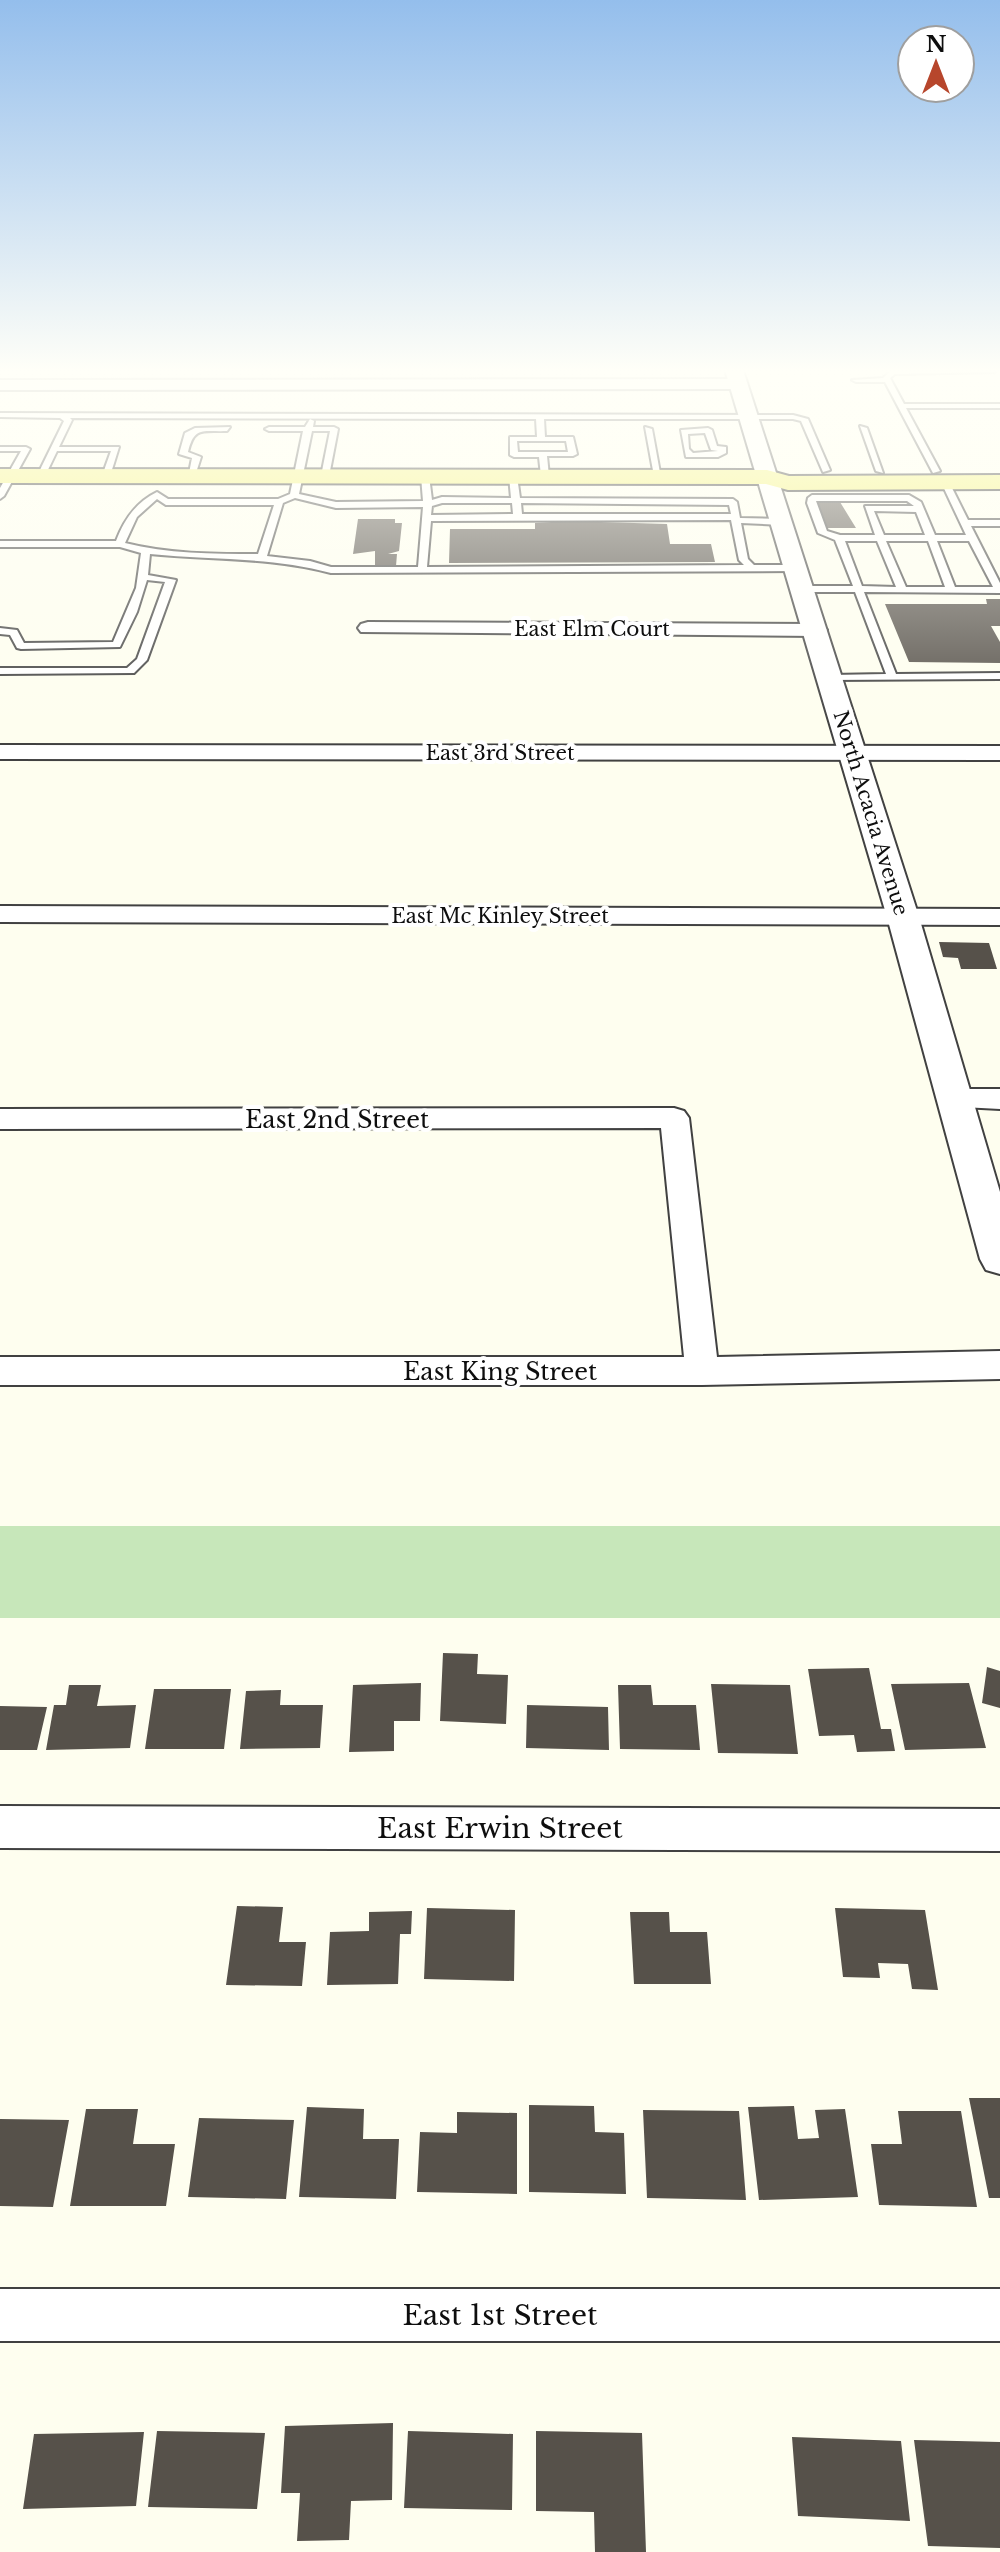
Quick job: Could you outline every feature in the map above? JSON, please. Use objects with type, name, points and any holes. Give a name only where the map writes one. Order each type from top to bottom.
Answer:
[{"type":"street","name":"North Acacia Avenue","points":[[771,489],[817,630],[903,917],[1000,1259]]},
{"type":"street","name":"East Elm Court","points":[[368,628],[817,630]]},
{"type":"street","name":"East 3rd Street","points":[[0,752],[1000,753]]},
{"type":"street","name":"East Mc Kinley Street","points":[[0,914],[1000,917]]},
{"type":"street","points":[[953,1099],[1000,1099]]},
{"type":"street","name":"East 2nd Street","points":[[0,1119],[674,1118],[702,1371]]},
{"type":"street","name":"East King Street","points":[[0,1371],[702,1371],[1000,1365]]},
{"type":"street","name":"East Erwin Street","points":[[0,1827],[1000,1830]]},
{"type":"street","name":"East 1st Street","points":[[0,2315],[1000,2315]]},
{"type":"lane","points":[[120,544],[128,521],[155,489]]},
{"type":"lane","points":[[160,489],[166,502],[279,502]]},
{"type":"lane","points":[[262,557],[279,502],[294,489]]},
{"type":"lane","points":[[303,489],[336,505],[428,504],[508,489]]},
{"type":"lane","points":[[422,571],[426,489]]},
{"type":"lane","points":[[515,489],[518,517]]},
{"type":"lane","points":[[689,516],[690,489]]},
{"type":"lane","points":[[717,489],[733,502],[744,560],[752,568]]},
{"type":"lane","points":[[0,544],[120,544],[146,551],[208,557],[262,557],[331,570],[752,568],[856,589],[1000,590],[947,489]]},
{"type":"lane","points":[[951,589],[929,538],[917,509],[917,502],[909,498],[812,498],[811,503],[823,533],[839,538],[929,538],[972,538]]},
{"type":"lane","points":[[902,589],[868,508],[917,509]]},
{"type":"lane","points":[[427,518],[689,516],[782,522]]},
{"type":"lane","points":[[965,523],[1000,523]]},
{"type":"lane","points":[[839,538],[891,675]]},
{"type":"lane","points":[[21,646],[116,645],[128,623],[143,577],[146,551]]},
{"type":"lane","points":[[0,671],[130,671],[142,660],[171,580],[143,577]]},
{"type":"lane","points":[[0,631],[13,632],[21,646]]},
{"type":"lane","points":[[0,671],[13,663],[21,646]]},
{"type":"lane","points":[[831,678],[1000,676]]},
{"type":"green space","points":[[0,1526],[1000,1526],[1000,1618],[0,1618]]},
{"type":"building","points":[[814,502],[840,502],[856,528],[823,528]]},
{"type":"building","points":[[358,519],[395,519],[395,523],[402,523],[399,551],[388,554],[397,554],[396,566],[375,566],[375,551],[353,554]]},
{"type":"building","points":[[535,523],[667,524],[670,544],[711,544],[715,562],[449,563],[450,529],[535,529]]},
{"type":"building","points":[[986,599],[1000,599],[1000,626],[991,626],[1000,642],[1000,663],[909,662],[885,604],[987,604]]},
{"type":"building","points":[[939,942],[989,943],[997,969],[961,969],[958,958],[943,957]]},
{"type":"building","points":[[443,1653],[478,1654],[477,1674],[508,1675],[506,1724],[440,1721]]},
{"type":"building","points":[[987,1667],[1000,1671],[1000,1708],[982,1703]]},
{"type":"building","points":[[869,1668],[881,1729],[891,1729],[895,1751],[857,1752],[854,1735],[819,1736],[808,1669]]},
{"type":"building","points":[[421,1683],[420,1721],[394,1721],[394,1751],[349,1752],[353,1685]]},
{"type":"building","points":[[969,1683],[986,1748],[905,1750],[891,1684]]},
{"type":"building","points":[[711,1684],[790,1685],[798,1754],[718,1753]]},
{"type":"building","points":[[69,1685],[101,1685],[97,1706],[136,1705],[130,1748],[46,1750],[54,1705],[66,1705]]},
{"type":"building","points":[[618,1685],[651,1685],[653,1705],[696,1705],[700,1750],[620,1749]]},
{"type":"building","points":[[154,1689],[231,1689],[224,1749],[145,1749]]},
{"type":"building","points":[[281,1690],[280,1705],[323,1705],[320,1748],[240,1749],[246,1691]]},
{"type":"building","points":[[527,1705],[608,1707],[609,1750],[526,1748]]},
{"type":"building","points":[[0,1706],[47,1707],[37,1750],[0,1750]]},
{"type":"building","points":[[237,1906],[283,1907],[279,1942],[306,1942],[302,1986],[226,1985]]},
{"type":"building","points":[[427,1908],[515,1910],[514,1981],[424,1979]]},
{"type":"building","points":[[835,1908],[925,1910],[938,1990],[912,1989],[908,1964],[878,1963],[880,1978],[843,1977]]},
{"type":"building","points":[[412,1911],[411,1934],[400,1934],[398,1984],[327,1985],[330,1932],[369,1931],[369,1912]]},
{"type":"building","points":[[630,1912],[669,1912],[670,1932],[707,1932],[711,1984],[634,1984]]},
{"type":"building","points":[[969,2098],[1000,2098],[1000,2198],[989,2198]]},
{"type":"building","points":[[529,2105],[594,2106],[595,2132],[624,2133],[626,2194],[529,2192]]},
{"type":"building","points":[[794,2106],[798,2139],[819,2138],[815,2110],[845,2109],[858,2197],[759,2200],[748,2107]]},
{"type":"building","points":[[307,2107],[364,2109],[363,2139],[399,2139],[396,2199],[299,2197]]},
{"type":"building","points":[[86,2109],[138,2109],[133,2144],[175,2144],[166,2206],[70,2206]]},
{"type":"building","points":[[643,2110],[739,2111],[746,2200],[647,2198]]},
{"type":"building","points":[[898,2111],[961,2111],[977,2207],[879,2205],[871,2144],[902,2144]]},
{"type":"building","points":[[457,2112],[517,2113],[517,2194],[417,2192],[420,2132],[457,2133]]},
{"type":"building","points":[[199,2118],[294,2120],[286,2199],[188,2197]]},
{"type":"building","points":[[0,2119],[69,2120],[53,2207],[0,2206]]},
{"type":"building","points":[[393,2423],[392,2500],[351,2501],[349,2540],[297,2541],[300,2493],[281,2493],[285,2426]]},
{"type":"building","points":[[157,2431],[265,2433],[257,2509],[148,2507]]},
{"type":"building","points":[[408,2431],[513,2434],[512,2510],[404,2508]]},
{"type":"building","points":[[536,2431],[642,2433],[646,2552],[595,2552],[594,2512],[536,2511]]},
{"type":"building","points":[[144,2432],[136,2506],[23,2509],[34,2434]]},
{"type":"building","points":[[792,2437],[901,2441],[910,2521],[798,2516]]},
{"type":"building","points":[[914,2440],[1000,2442],[1000,2548],[928,2546]]}]
